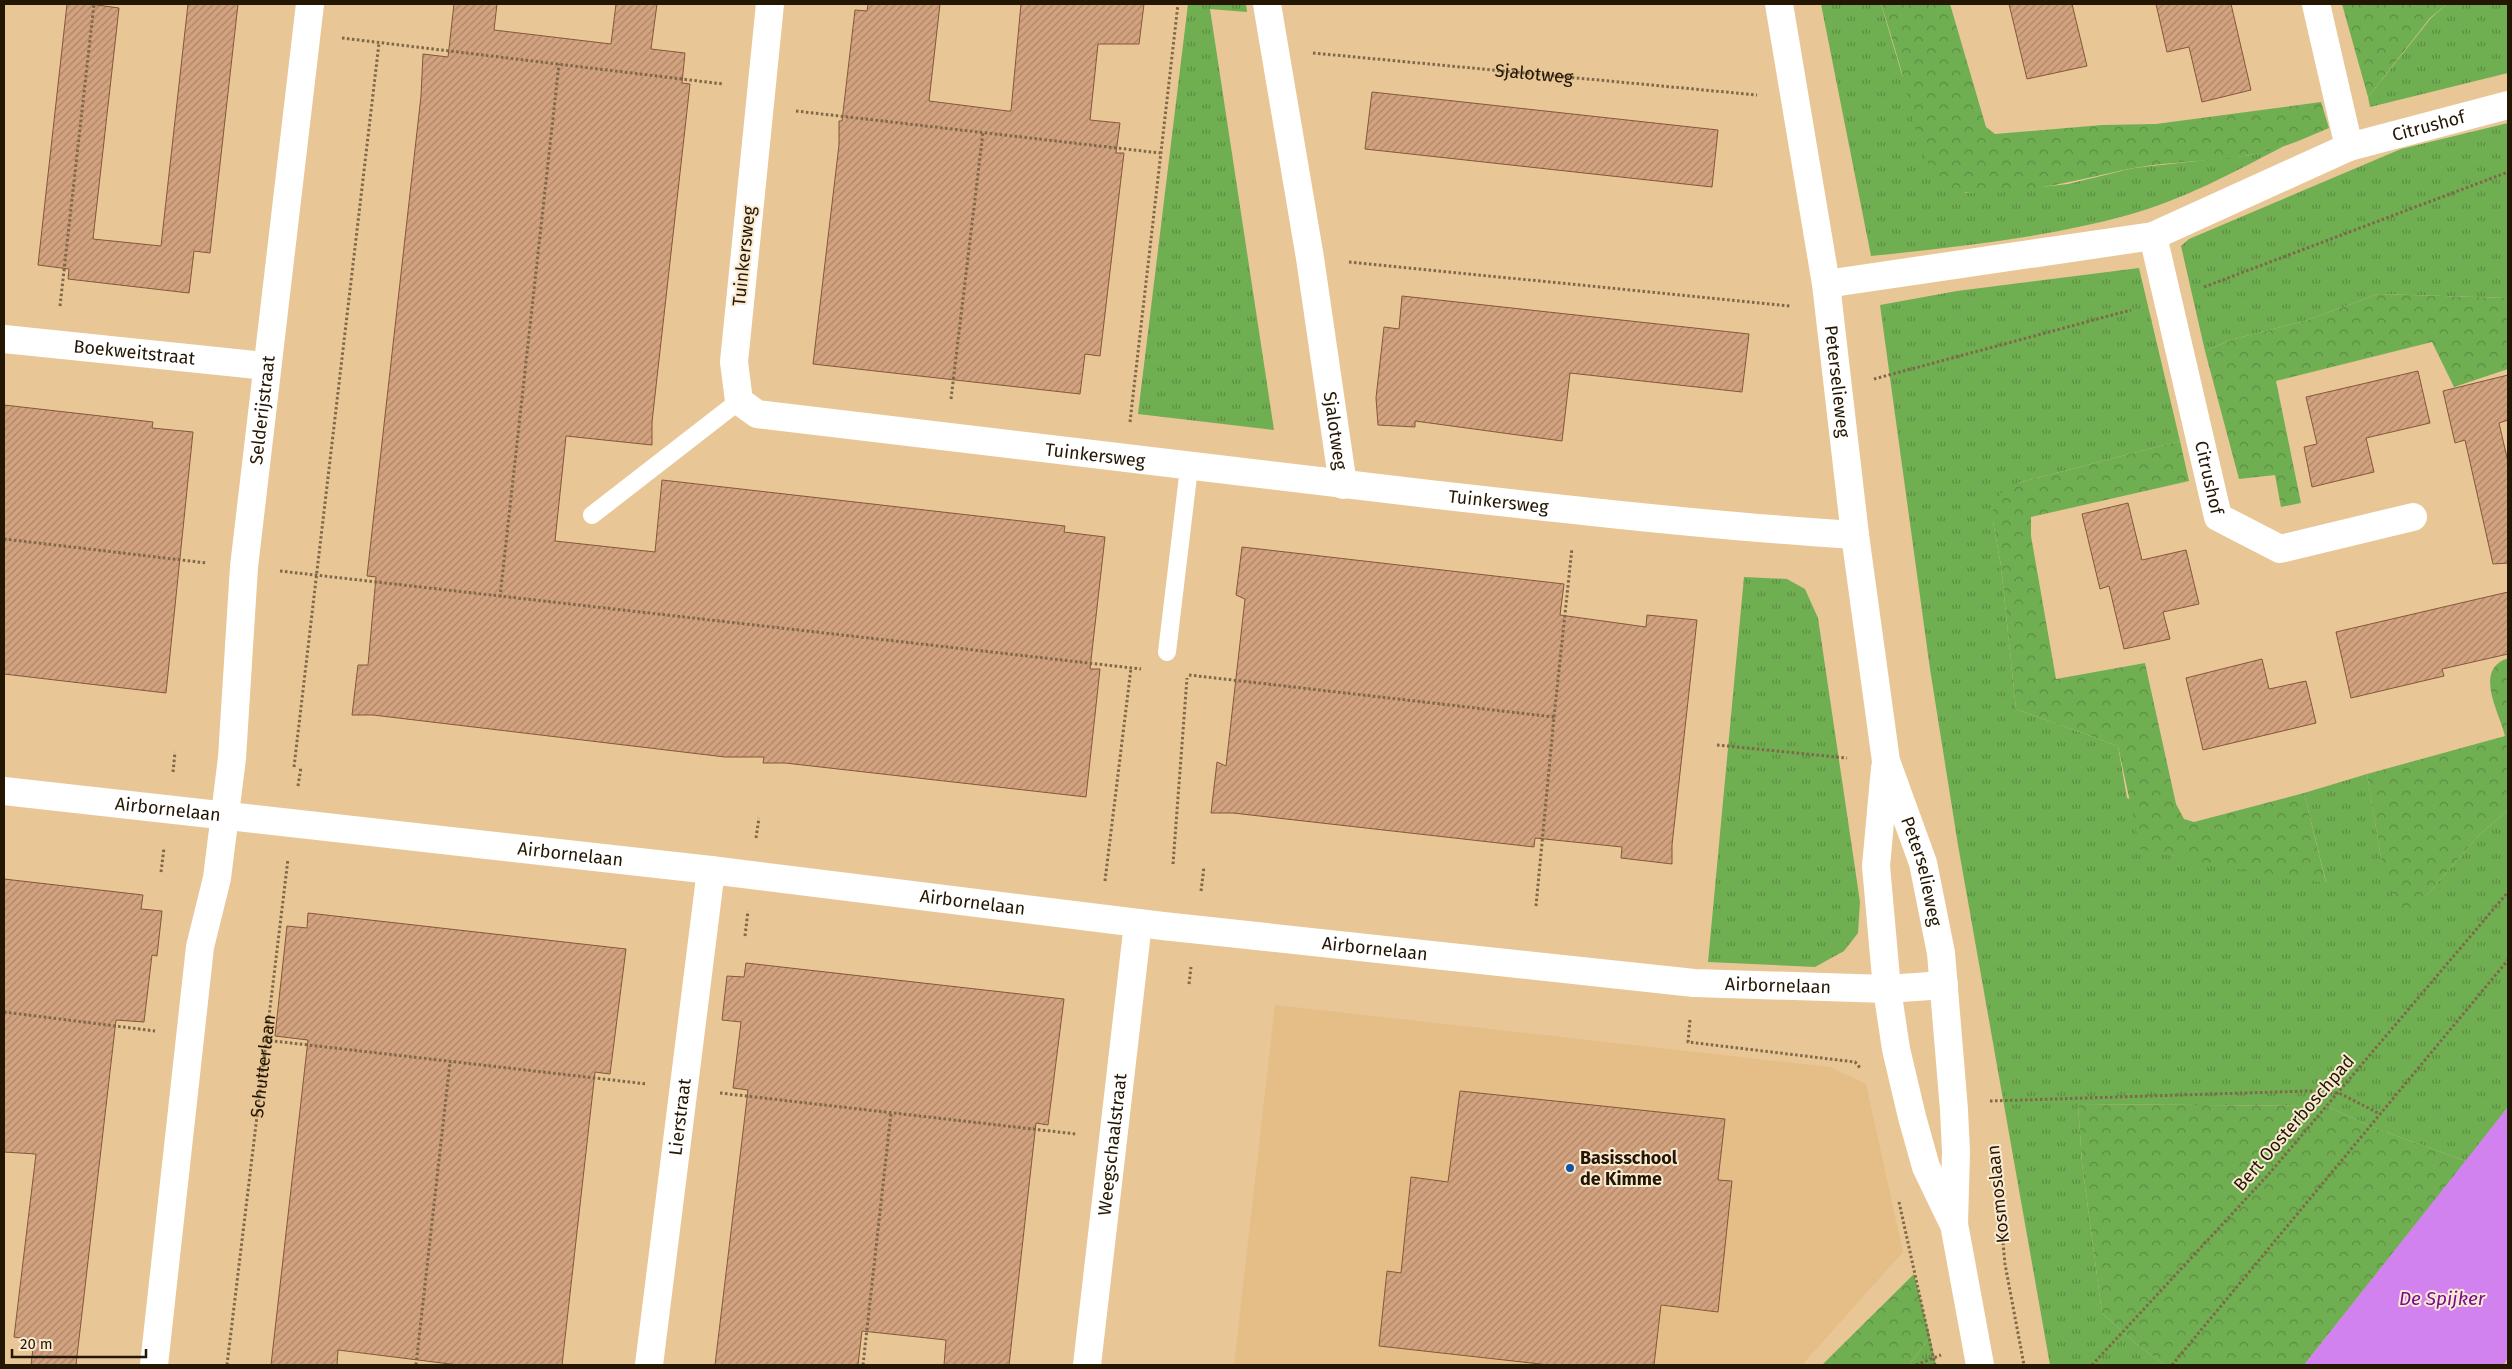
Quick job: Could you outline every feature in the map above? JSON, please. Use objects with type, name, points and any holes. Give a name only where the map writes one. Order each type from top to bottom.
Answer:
[{"type":"street","name":"Selderijstraat","points":[[224,816],[232,752],[244,567],[266,366],[310,4]]},
{"type":"street","name":"Tuinkersweg","points":[[770,4],[734,362],[739,401],[757,414],[1189,468],[1577,511],[1737,528],[1854,535]]},
{"type":"street","name":"Sjalotweg","points":[[1267,4],[1310,258],[1343,485]]},
{"type":"street","name":"Peterselieweg","points":[[1779,4],[1827,297],[1854,535],[1886,761],[1924,863],[1941,953],[1944,985]]},
{"type":"street","points":[[2316,4],[2349,147]]},
{"type":"street","name":"Citrushof","points":[[1827,297],[2153,236],[2349,147],[2508,105]]},
{"type":"street","name":"Citrushof","points":[[2153,236],[2218,517],[2280,548],[2413,517]]},
{"type":"street","name":"Boekweitstraat","points":[[4,339],[266,366]]},
{"type":"street","name":"Peterselieweg","points":[[1886,761],[1876,866],[1887,989]]},
{"type":"street","name":"Airbornelaan","points":[[4,791],[711,870],[1138,923],[1694,983],[1887,989],[1944,985]]},
{"type":"street","points":[[154,1365],[200,948],[217,878],[224,816]]},
{"type":"street","name":"Lierstraat","points":[[649,1365],[711,870]]},
{"type":"street","name":"Weegschaalstraat","points":[[1087,1365],[1138,923]]},
{"type":"street","points":[[1944,985],[1956,1152],[1954,1224],[1980,1365]]},
{"type":"street","points":[[1887,989],[1896,1049],[1926,1167],[1954,1224]]},
{"type":"lane","points":[[592,515],[739,401]]},
{"type":"lane","points":[[1167,652],[1189,468]]},
{"type":"path","points":[[55,345],[94,4]]},
{"type":"path","points":[[1126,460],[1178,4]]},
{"type":"path","points":[[307,34],[559,64],[983,132],[1160,153]]},
{"type":"path","points":[[294,766],[314,575],[379,43]]},
{"type":"path","name":"Sjalotweg","points":[[1275,49],[1794,99]]},
{"type":"path","points":[[500,597],[559,64]]},
{"type":"path","points":[[946,437],[983,132]]},
{"type":"path","points":[[1310,258],[1827,297]]},
{"type":"path","points":[[1536,906],[1554,717],[1577,511]]},
{"type":"path","points":[[4,540],[1148,670]]},
{"type":"path","points":[[1109,857],[1131,668]]},
{"type":"path","points":[[1180,674],[1554,717]]},
{"type":"path","points":[[1173,864],[1187,675]]},
{"type":"path","points":[[1717,745],[1886,761]]},
{"type":"path","name":"Schutterlaan","points":[[227,1365],[269,1008],[301,767]]},
{"type":"path","name":"Bert Oosterboschpad","points":[[2092,1365],[2268,1175],[2508,892]]},
{"type":"path","points":[[2172,1365],[2508,960]]},
{"type":"path","points":[[1694,983],[1688,1042],[1854,1062],[1868,1077]]},
{"type":"path","points":[[4,1012],[191,1035]]},
{"type":"path","points":[[416,1365],[450,1062]]},
{"type":"path","points":[[1988,1091],[1990,1110]]},
{"type":"path","points":[[1954,1110],[1989,1101],[2308,1091],[2339,1093],[2380,1114]]},
{"type":"path","points":[[863,1365],[891,1113]]},
{"type":"path","name":"Kosmoslaan","points":[[1995,1158],[2005,1264],[2024,1365]]},
{"type":"path","points":[[1898,1197],[1935,1365]]},
{"type":"shaded area","name":"Basisschool de Kimme","points":[[1275,1005],[1830,1067],[1866,1084],[1903,1252],[1802,1365],[1234,1365]]},
{"type":"green space","points":[[1188,4],[1246,4],[1247,12],[1210,9],[1274,430],[1138,414]]},
{"type":"green space","points":[[1821,4],[1881,4],[1902,75],[1965,193],[1988,193],[2068,184],[2134,168],[2251,155],[2284,146],[2169,202],[2128,215],[2033,236],[1871,256]]},
{"type":"green space","points":[[1881,4],[1950,4],[1986,127],[1995,134],[2102,125],[2156,124],[2321,102],[2329,128],[2281,147],[2250,155],[2134,168],[2065,183],[2008,192],[1982,193],[1960,191],[1944,185],[1928,164],[1922,150]]},
{"type":"green space","points":[[2342,4],[2447,4],[2430,18],[2368,97]]},
{"type":"green space","points":[[2447,4],[2508,4],[2508,73],[2370,107],[2368,97],[2431,18]]},
{"type":"green space","points":[[2508,123],[2508,298],[2378,294],[2305,321],[2234,339],[2205,351],[2181,246],[2189,239],[2401,149]]},
{"type":"green space","points":[[2139,268],[2180,441],[2018,483],[1993,521],[2001,566],[2016,709],[2118,746],[2127,798],[2326,882],[2304,793],[2367,774],[2381,858],[2427,895],[2479,835],[2508,810],[2508,1107],[2466,1161],[2375,1128],[2326,1106],[2078,1104],[2082,1163],[2102,1313],[2135,1343],[2165,1365],[2050,1365],[1958,845],[1930,669],[1880,305],[1957,291]]},
{"type":"green space","points":[[2378,294],[2508,298],[2508,369],[2454,387],[2432,342],[2276,381],[2301,503],[2281,507],[2275,475],[2239,479],[2205,351],[2234,339],[2305,321]]},
{"type":"green space","points":[[2180,441],[2189,481],[2031,517],[2031,536],[2056,679],[2145,663],[2176,804],[2184,819],[2194,822],[2304,793],[2326,883],[2223,867],[2140,849],[2118,746],[2016,709],[2001,566],[1993,521],[1993,503],[2003,491],[2018,483]]},
{"type":"green space","points":[[1744,577],[1787,579],[1805,589],[1818,618],[1860,902],[1858,933],[1844,951],[1815,967],[1708,962]]},
{"type":"green space","points":[[2508,658],[2508,810],[2479,835],[2427,895],[2401,918],[2381,858],[2367,774],[2505,736],[2491,692],[2490,681],[2492,672],[2498,664]]},
{"type":"green space","points":[[2078,1104],[2326,1106],[2375,1128],[2466,1161],[2304,1365],[2165,1365],[2135,1343],[2102,1313],[2082,1163]]},
{"type":"green space","points":[[1914,1274],[1930,1337],[1909,1365],[1822,1365]]},
{"type":"green space","points":[[1930,1337],[1936,1365],[1909,1365]]},
{"type":"water","name":"De Spijker","points":[[2508,1107],[2508,1357],[2504,1365],[2304,1365]]},
{"type":"building","points":[[67,4],[90,4],[119,8],[93,239],[161,246],[188,4],[238,4],[210,253],[194,251],[189,293],[68,279],[69,269],[38,265]]},
{"type":"building","points":[[454,4],[497,4],[494,30],[611,44],[616,4],[657,4],[651,49],[685,53],[682,83],[690,84],[652,422],[652,445],[566,436],[555,541],[655,552],[662,480],[1065,526],[1064,532],[1105,537],[1090,669],[1100,669],[1086,797],[785,763],[763,763],[764,757],[725,757],[373,715],[352,715],[358,665],[368,665],[376,577],[367,576],[421,96],[423,54],[448,57]]},
{"type":"building","points":[[868,4],[940,4],[929,101],[1011,111],[1021,4],[1144,4],[1139,44],[1098,44],[1090,120],[1120,123],[1116,153],[1124,153],[1100,356],[1085,354],[1080,394],[813,364],[839,145],[839,121],[842,121],[855,10],[867,11]]},
{"type":"building","points":[[2009,4],[2072,4],[2087,66],[2027,79]]},
{"type":"building","points":[[2156,4],[2231,4],[2251,90],[2202,102],[2189,47],[2167,52]]},
{"type":"building","points":[[1372,92],[1718,130],[1712,187],[1365,149]]},
{"type":"building","points":[[1402,296],[1749,334],[1742,392],[1570,373],[1562,441],[1415,421],[1415,427],[1378,425],[1376,398],[1384,327],[1399,329]]},
{"type":"building","points":[[2418,371],[2430,423],[2366,438],[2374,472],[2312,487],[2304,447],[2317,444],[2306,397]]},
{"type":"building","points":[[2508,375],[2508,420],[2499,423],[2508,462],[2508,563],[2493,564],[2465,440],[2455,443],[2443,391]]},
{"type":"building","points":[[4,405],[153,422],[152,428],[193,432],[166,693],[4,674]]},
{"type":"building","points":[[2128,503],[2142,560],[2186,550],[2199,604],[2163,612],[2170,639],[2124,649],[2109,586],[2100,589],[2082,514]]},
{"type":"building","points":[[1242,547],[1564,584],[1560,615],[1646,627],[1647,615],[1697,620],[1672,845],[1672,864],[1621,858],[1622,847],[1535,838],[1534,847],[1233,813],[1211,813],[1217,762],[1226,766],[1245,599],[1236,595]]},
{"type":"building","points":[[2508,592],[2508,654],[2442,669],[2444,676],[2351,698],[2336,632]]},
{"type":"building","points":[[2262,659],[2269,689],[2306,681],[2316,723],[2203,750],[2186,678]]},
{"type":"building","points":[[4,879],[143,895],[141,909],[162,911],[157,956],[152,955],[144,1022],[116,1020],[76,1365],[31,1365],[34,1340],[14,1337],[36,1154],[4,1152]]},
{"type":"building","points":[[308,913],[626,949],[610,1074],[595,1072],[562,1365],[458,1365],[338,1350],[337,1365],[271,1365],[308,1040],[275,1036],[287,926],[307,928]]},
{"type":"building","points":[[746,963],[1064,999],[1048,1125],[1036,1123],[1009,1365],[944,1365],[946,1340],[862,1331],[858,1365],[715,1365],[748,1090],[733,1088],[741,1022],[722,1020],[727,976],[744,977]]},
{"type":"building","name":"Basisschool de Kimme","points":[[1460,1091],[1725,1119],[1718,1180],[1732,1181],[1718,1312],[1661,1305],[1654,1365],[1549,1365],[1379,1346],[1387,1271],[1401,1273],[1411,1177],[1448,1182]]},
{"type":"place","name":"Basisschool de Kimme","points":[[1570,1168]]}]
